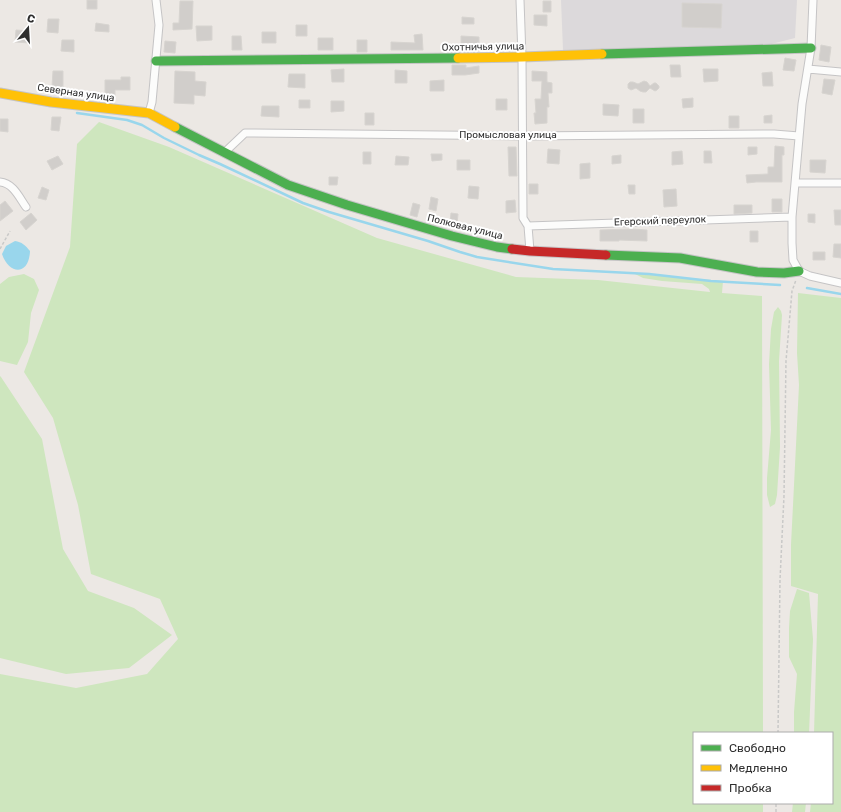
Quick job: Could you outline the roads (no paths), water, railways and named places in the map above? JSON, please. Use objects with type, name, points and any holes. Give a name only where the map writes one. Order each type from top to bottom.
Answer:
[{"type":"street","points":[[149,113],[152,102],[159,26],[156,0]]},
{"type":"street","points":[[520,0],[522,57],[523,218],[528,226],[530,251]]},
{"type":"street","points":[[813,0],[811,48],[802,104],[792,217],[793,260],[799,271],[810,276],[841,283]]},
{"type":"street","name":"Охотничья улица","points":[[156,61],[522,57],[811,48]]},
{"type":"street","points":[[808,69],[841,72]]},
{"type":"street","name":"Северная улица","points":[[0,92],[51,102],[149,113]]},
{"type":"street","name":"Полковая улица","points":[[149,113],[288,185],[346,205],[452,236],[497,247],[530,251],[680,258],[757,272],[784,273],[799,271]]},
{"type":"street","name":"Промысловая улица","points":[[225,152],[245,133],[522,136],[774,134],[799,136]]},
{"type":"street","points":[[0,182],[5,182],[11,185],[26,208]]},
{"type":"street","points":[[796,183],[841,183]]},
{"type":"street","name":"Егерский переулок","points":[[528,226],[792,217]]},
{"type":"water","points":[[15,241],[23,244],[30,251],[29,259],[26,265],[18,270],[9,266],[2,254],[6,246]]},
{"type":"waterway","points":[[77,113],[127,120],[142,125],[164,138],[199,155],[303,203],[477,257],[553,269],[649,274],[711,281],[780,285]]},
{"type":"waterway","points":[[807,288],[841,294]]}]
